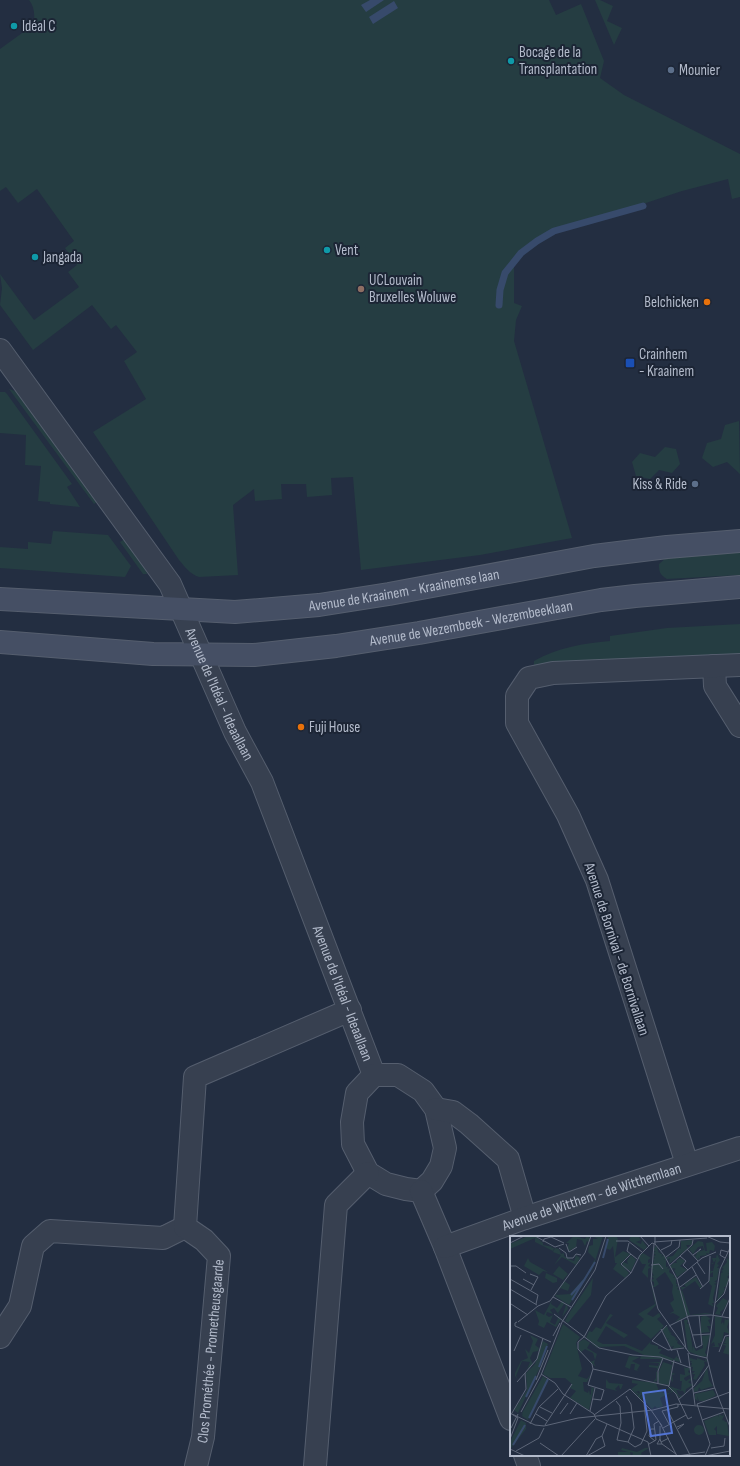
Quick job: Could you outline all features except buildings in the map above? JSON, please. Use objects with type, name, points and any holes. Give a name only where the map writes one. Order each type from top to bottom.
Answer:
[{"type":"main road","name":"Avenue de Kraainem - Kraainemse laan","points":[[0,599],[235,612],[320,605],[389,594],[594,556],[667,547],[740,542]]},
{"type":"main road","name":"Avenue de Wezembeek - Wezembeeklaan","points":[[0,642],[153,654],[254,655],[336,646],[418,633],[601,600],[740,587]]},
{"type":"street","name":"Avenue de l'Idéal - Ideaallaan","points":[[0,350],[170,584],[235,732],[262,782],[374,1075]]},
{"type":"street","points":[[740,665],[714,666],[715,686],[740,726]]},
{"type":"street","name":"Avenue de Bornival - de Bornivallaan","points":[[687,1164],[597,880],[568,815],[517,723],[517,696],[529,678],[553,673],[714,666]]},
{"type":"street","points":[[0,1338],[20,1306],[33,1246],[50,1231],[163,1238],[185,1227],[195,1077],[350,1010]]},
{"type":"street","name":"Avenue de l'Idéal - Ideaallaan","points":[[368,1173],[353,1144],[352,1122],[357,1093],[374,1075],[398,1075],[422,1091],[436,1109],[445,1148],[441,1166],[432,1181],[421,1191]]},
{"type":"street","points":[[436,1109],[454,1112],[508,1159],[525,1218]]},
{"type":"street","name":"Avenue de Witthem - de Witthemlaan","points":[[444,1247],[525,1218],[740,1148]]},
{"type":"street","points":[[315,1466],[336,1205],[368,1173],[386,1184],[406,1190],[421,1191],[510,1416]]},
{"type":"street","name":"Clos Prométhée - Prometheusgaarde","points":[[185,1227],[204,1240],[219,1256],[203,1437],[196,1466]]},
{"type":"street","points":[[525,1456],[529,1466]]},
{"type":"green space","name":"UCLouvain Bruxelles Woluwe","points":[[29,0],[549,0],[556,15],[581,4],[604,61],[600,78],[624,95],[740,154],[740,197],[732,199],[728,179],[682,191],[616,213],[549,231],[528,244],[514,260],[514,303],[522,306],[516,320],[514,341],[572,538],[480,555],[361,570],[353,477],[331,478],[332,495],[307,497],[306,484],[281,484],[282,499],[255,501],[254,489],[233,505],[238,575],[199,577],[188,570],[179,560],[93,432],[146,399],[124,361],[137,352],[116,325],[111,329],[92,305],[33,350],[0,305],[2,288],[0,274],[34,320],[79,287],[68,272],[77,265],[65,248],[74,241],[37,189],[18,203],[6,187],[0,191],[0,49],[29,28],[27,24],[34,19],[34,16],[32,4]]},
{"type":"green space","points":[[595,0],[600,0],[613,6],[607,21],[622,28],[614,45]]},
{"type":"green space","points":[[9,389],[18,392],[98,501],[94,504]]},
{"type":"green space","points":[[0,392],[5,392],[7,394],[72,484],[67,487],[80,507],[50,504],[50,502],[38,501],[41,466],[25,465],[26,435],[0,433]]},
{"type":"green space","points":[[739,421],[740,474],[727,462],[713,467],[702,458],[707,443],[721,439],[725,425]]},
{"type":"green space","points":[[665,447],[676,449],[680,464],[672,473],[659,470],[650,479],[636,476],[632,462],[640,453],[655,457]]},
{"type":"green space","points":[[53,531],[108,535],[131,566],[125,577],[0,568],[0,547],[28,549],[28,542],[51,544]]},
{"type":"green space","points":[[125,539],[145,566],[147,574],[143,574],[120,542]]},
{"type":"green space","points":[[740,552],[740,575],[667,579],[661,575],[659,564],[666,558]]},
{"type":"green space","points":[[740,624],[740,657],[534,665],[534,661],[561,649],[590,643],[610,641],[610,636],[667,628]]},
{"type":"water","points":[[370,0],[384,0],[366,12],[361,5]]},
{"type":"water","points":[[394,1],[398,8],[373,24],[369,17]]},
{"type":"waterway","points":[[499,305],[500,290],[505,273],[521,253],[537,241],[554,231],[643,206]]},
{"type":"place","name":"Idéal C","points":[[14,26]]},
{"type":"place","name":"Bocage de la Transplantation","points":[[511,61]]},
{"type":"place","name":"Mounier","points":[[671,70]]},
{"type":"place","name":"Vent","points":[[327,250]]},
{"type":"place","name":"Jangada","points":[[35,257]]},
{"type":"place","name":"UCLouvain Bruxelles Woluwe","points":[[361,289]]},
{"type":"place","name":"Belchicken","points":[[707,302]]},
{"type":"place","name":"Crainhem - Kraainem","points":[[630,363]]},
{"type":"place","name":"Kiss & Ride","points":[[695,484]]},
{"type":"place","name":"Fuji House","points":[[301,727]]}]
